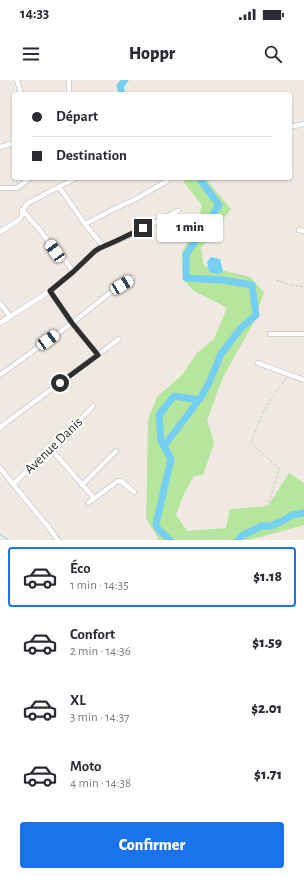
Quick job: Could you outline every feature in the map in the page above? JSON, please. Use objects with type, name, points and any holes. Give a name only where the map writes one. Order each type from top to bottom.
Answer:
[{"type":"street","points":[[17,80],[20,92]]},
{"type":"street","points":[[69,80],[69,92]]},
{"type":"street","points":[[292,127],[304,124]]},
{"type":"street","points":[[0,147],[12,144]]},
{"type":"street","points":[[0,188],[17,188],[27,180]]},
{"type":"street","points":[[0,232],[20,220],[22,210],[29,202],[72,180]]},
{"type":"street","points":[[85,224],[134,200],[166,181]]},
{"type":"street","points":[[59,187],[85,224],[103,246]]},
{"type":"street","points":[[22,210],[36,225],[55,251],[66,261],[73,272]]},
{"type":"street","points":[[0,323],[50,291],[95,251],[178,211]]},
{"type":"street","points":[[0,375],[72,323],[111,292],[133,278]]},
{"type":"street","points":[[50,291],[72,323],[98,355]]},
{"type":"street","points":[[0,303],[10,316]]},
{"type":"street","points":[[270,334],[304,334]]},
{"type":"street","points":[[0,428],[119,339]]},
{"type":"street","points":[[258,363],[304,380]]},
{"type":"street","name":"Avenue Danis","points":[[13,484],[68,433],[93,406]]},
{"type":"street","points":[[51,448],[94,498]]},
{"type":"street","points":[[82,485],[116,451]]},
{"type":"street","points":[[0,468],[58,540]]},
{"type":"street","points":[[88,503],[118,481],[121,481],[134,492]]},
{"type":"path","points":[[276,280],[291,285],[304,287]]},
{"type":"path","points":[[263,511],[271,497],[279,468],[251,443],[266,407],[289,374]]},
{"type":"green space","points":[[182,180],[207,180],[231,209],[201,248],[204,266],[250,277],[264,292],[254,322],[223,377],[207,420],[214,443],[203,475],[194,476],[183,496],[176,515],[187,531],[226,528],[230,509],[268,506],[289,473],[304,483],[304,525],[249,540],[159,540],[146,518],[148,419],[157,397],[182,375],[197,353],[214,339],[227,308],[194,291],[183,279],[182,252],[193,233],[202,206]]},
{"type":"water","points":[[211,257],[220,259],[223,272],[218,274],[209,272],[207,262]]},
{"type":"waterway","points":[[122,92],[120,86],[125,80]]},
{"type":"waterway","points":[[170,540],[158,529],[156,524],[171,459],[161,441],[159,415],[174,396],[199,400],[209,383],[221,354],[241,328],[256,315],[252,285],[222,280],[186,278],[186,255],[219,205],[200,180]]},
{"type":"waterway","points":[[164,446],[199,400]]},
{"type":"waterway","points":[[238,540],[243,535],[261,526],[271,526],[292,515],[304,513]]},
{"type":"waterway","points":[[0,534],[8,540]]},
{"type":"route","points":[[60,383],[98,355],[72,323],[50,291],[95,251],[143,228]]}]
